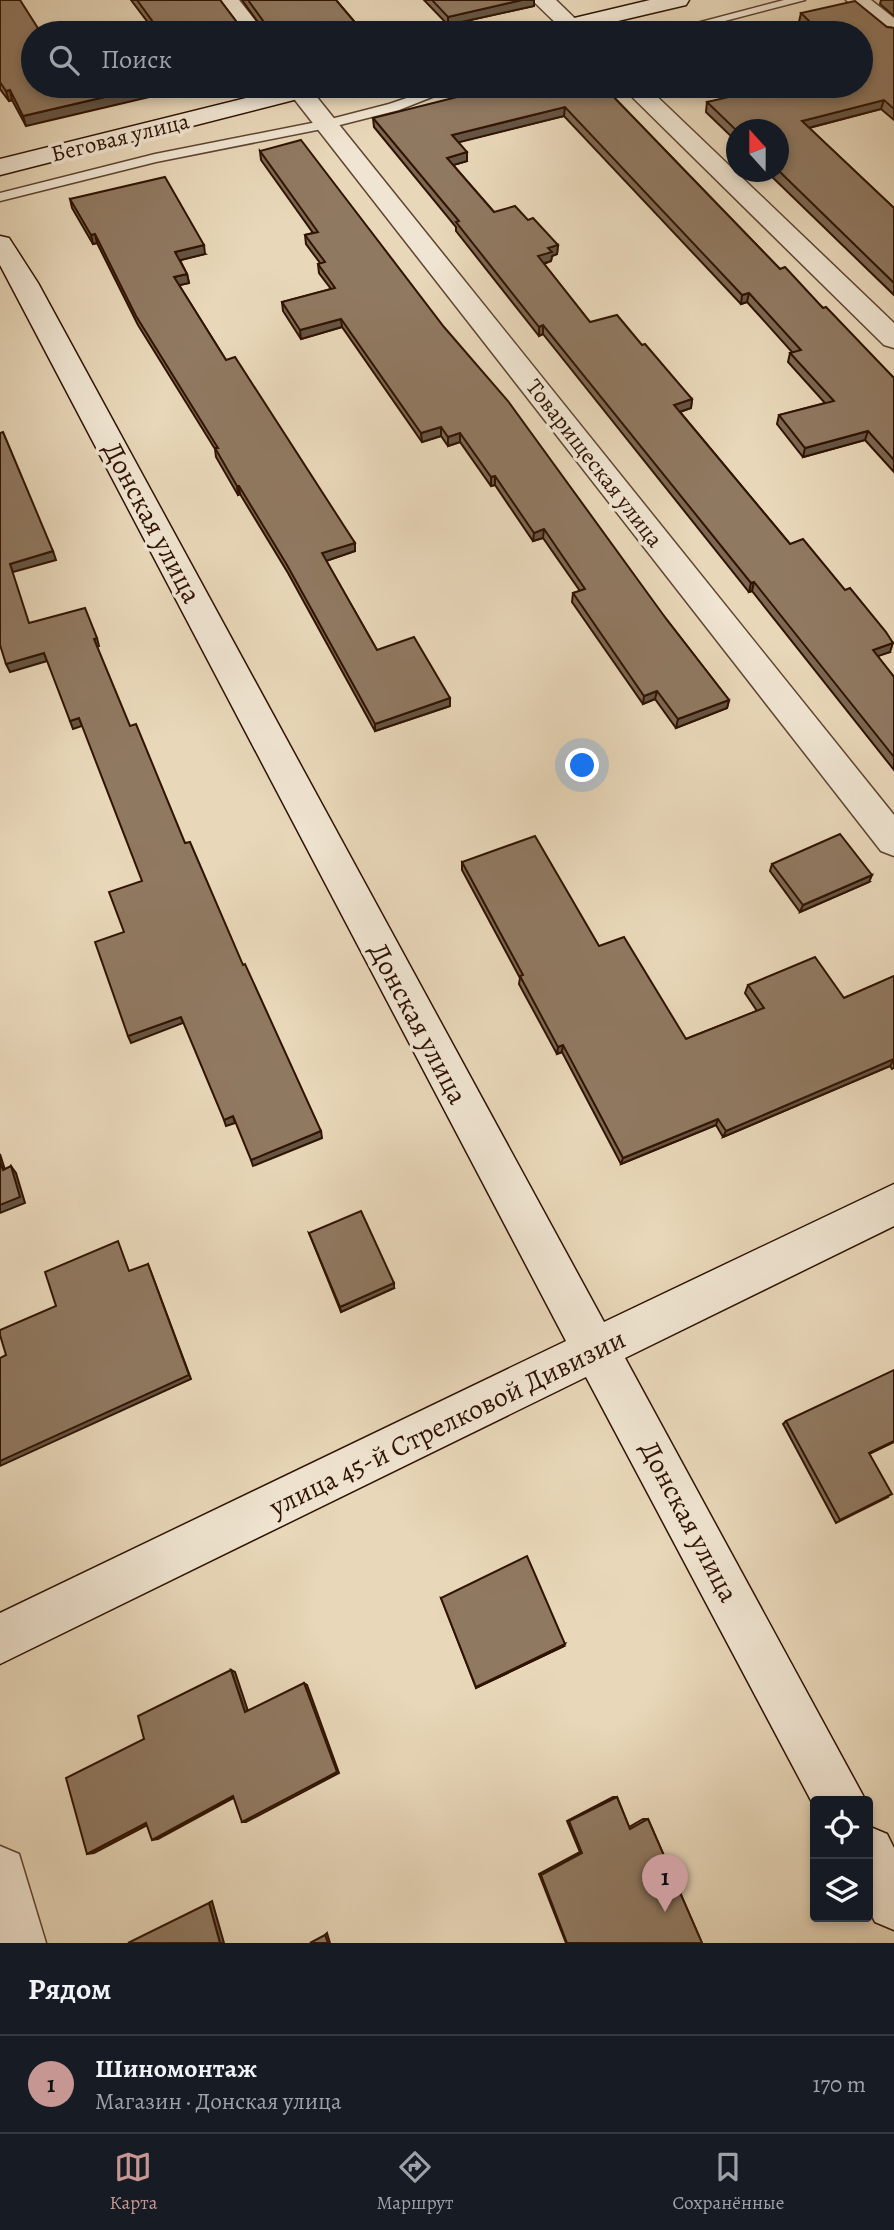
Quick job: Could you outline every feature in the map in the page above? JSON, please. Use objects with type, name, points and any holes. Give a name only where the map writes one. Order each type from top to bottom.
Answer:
[{"type":"street","points":[[227,0],[244,21]]},
{"type":"street","points":[[543,0],[566,21]]},
{"type":"street","points":[[603,21],[678,0]]},
{"type":"street","points":[[857,0],[894,29]]},
{"type":"street","name":"Беговая улица","points":[[0,167],[264,98]]},
{"type":"street","name":"Товарищеская улица","points":[[312,98],[327,124],[894,841]]},
{"type":"street","points":[[645,98],[894,339]]},
{"type":"street","name":"Донская улица","points":[[0,244],[38,308],[595,1350],[644,1434],[837,1796]]},
{"type":"street","name":"улица 45-й Стрелковой Дивизии","points":[[0,1639],[894,1204]]},
{"type":"street","points":[[871,1859],[894,1903]]},
{"type":"street","points":[[0,1873],[19,1943]]},
{"type":"lane","points":[[714,21],[799,0]]},
{"type":"lane","points":[[0,197],[155,158],[284,130],[327,124],[420,98]]},
{"type":"building","points":[[0,0],[20,0],[33,21],[21,21],[21,98],[100,98],[23,116],[10,90],[6,91],[0,82]]},
{"type":"building","points":[[137,0],[220,0],[236,21],[152,21]]},
{"type":"building","points":[[248,0],[336,0],[354,21],[263,21]]},
{"type":"building","points":[[432,0],[522,0],[448,17]]},
{"type":"building","points":[[855,1],[887,27],[894,28],[894,109],[884,100],[802,121],[894,208],[894,283],[789,181],[789,119],[726,120],[707,102],[724,98],[873,98],[873,21],[809,21],[801,13]]},
{"type":"building","points":[[453,98],[615,98],[780,269],[785,267],[894,378],[894,460],[868,431],[805,448],[779,415],[834,401],[790,353],[801,350],[749,293],[742,295],[565,107],[452,135],[467,152],[447,158],[494,212],[515,206],[528,220],[533,218],[558,245],[548,248],[552,252],[538,256],[590,322],[617,315],[642,345],[645,344],[692,399],[674,405],[790,544],[803,539],[845,590],[850,588],[886,632],[893,643],[873,650],[894,677],[894,757],[543,325],[539,327],[456,222],[459,221],[373,118]]},
{"type":"building","points":[[301,140],[444,327],[508,401],[667,620],[729,700],[678,719],[657,691],[644,696],[573,593],[585,589],[544,529],[534,533],[495,476],[491,477],[460,433],[448,437],[441,427],[421,433],[341,319],[300,330],[282,302],[335,288],[318,264],[325,262],[305,235],[318,232],[260,151]]},
{"type":"building","points":[[165,177],[204,245],[175,252],[187,274],[174,277],[226,360],[235,357],[355,543],[322,553],[377,650],[414,637],[450,698],[375,724],[287,565],[136,316],[95,234],[91,235],[70,199]]},
{"type":"building","points":[[3,432],[53,551],[10,564],[29,623],[85,608],[97,638],[94,639],[130,726],[136,724],[185,843],[190,842],[243,965],[245,964],[321,1131],[251,1160],[233,1116],[224,1120],[181,1017],[128,1036],[95,942],[124,932],[109,892],[142,881],[79,718],[70,721],[44,653],[6,664],[0,645],[0,433]]},
{"type":"building","points":[[840,834],[872,875],[803,905],[772,864]]},
{"type":"building","points":[[535,836],[599,946],[624,937],[686,1039],[764,1008],[748,985],[815,957],[844,998],[894,976],[894,1059],[726,1131],[718,1119],[623,1158],[563,1045],[558,1047],[462,862]]},
{"type":"building","points":[[0,1162],[3,1170],[11,1166],[20,1197],[0,1205]]},
{"type":"building","points":[[361,1211],[394,1283],[340,1307],[309,1233]]},
{"type":"building","points":[[118,1241],[129,1271],[148,1264],[189,1375],[0,1461],[0,1358],[6,1355],[0,1330],[56,1306],[45,1272]]},
{"type":"building","points":[[894,1370],[894,1441],[869,1453],[892,1494],[840,1520],[786,1421]]},
{"type":"building","points":[[527,1556],[565,1644],[476,1687],[441,1598]]},
{"type":"building","points":[[231,1670],[245,1712],[304,1683],[337,1772],[242,1822],[233,1796],[152,1840],[146,1823],[87,1854],[66,1778],[144,1739],[138,1716]]},
{"type":"building","points":[[617,1797],[630,1829],[648,1819],[702,1943],[567,1943],[541,1875],[582,1853],[569,1821]]},
{"type":"building","points":[[209,1903],[220,1943],[128,1943]]},
{"type":"building","points":[[325,1935],[328,1943],[310,1943]]},
{"type":"place","name":"Шиномонтаж","points":[[665,1912]]}]
